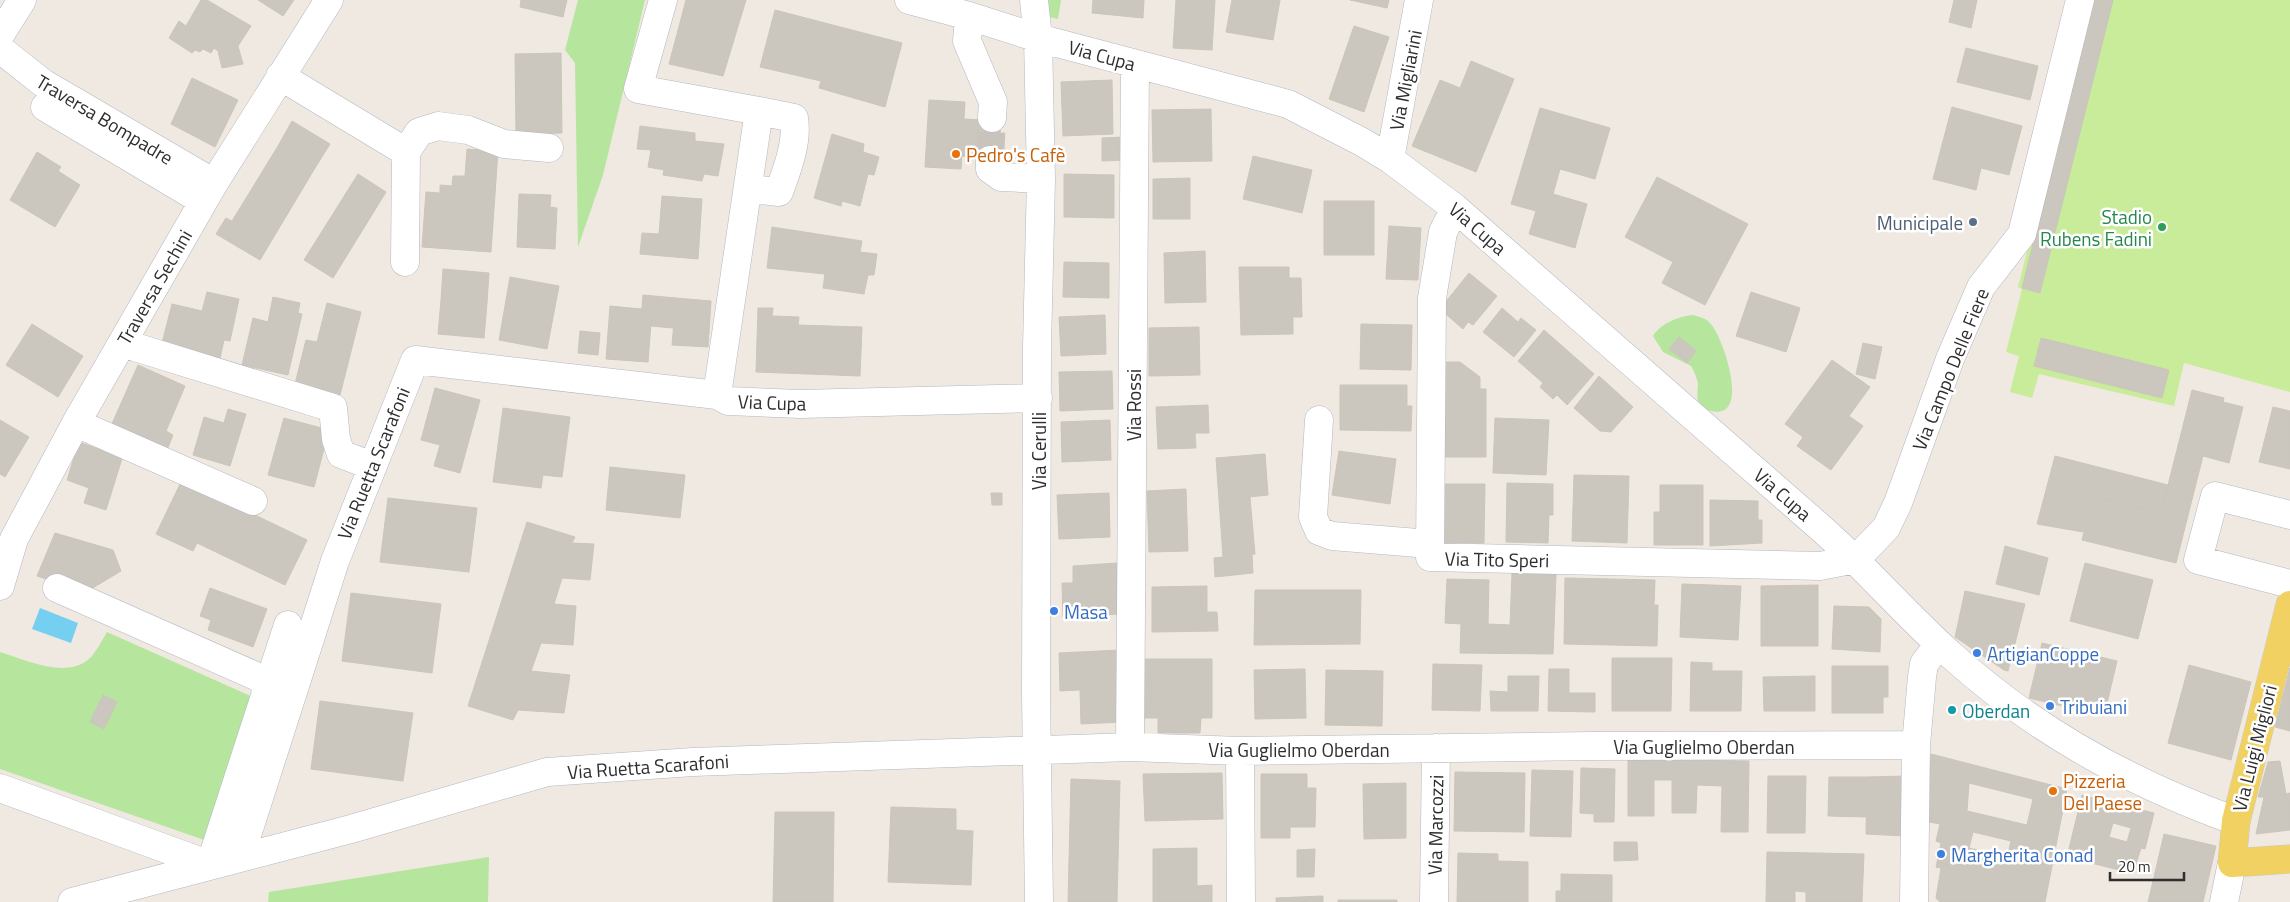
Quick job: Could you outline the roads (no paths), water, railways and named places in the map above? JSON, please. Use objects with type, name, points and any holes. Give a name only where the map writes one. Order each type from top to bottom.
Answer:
[{"type":"main road","name":"Via Luigi Migliori","points":[[2232,864],[2236,821],[2290,605]]},
{"type":"main road","points":[[2232,864],[2290,859]]},
{"type":"street","points":[[0,35],[22,0]]},
{"type":"street","name":"Traversa Sechini","points":[[0,586],[14,539],[76,423],[209,192],[329,0]]},
{"type":"street","points":[[663,0],[638,89],[794,118],[796,127],[788,169],[779,192],[749,189]]},
{"type":"street","name":"Via Cupa","points":[[909,0],[969,16],[1038,38],[1288,104],[1362,142],[1390,159],[1455,208],[1856,560],[1939,644]]},
{"type":"street","name":"Via Cerulli","points":[[1034,0],[1038,38],[1040,179],[1037,750],[1039,902]]},
{"type":"street","name":"Via Migliarini","points":[[1390,159],[1420,0]]},
{"type":"street","name":"Via Campo Delle Fiere","points":[[1856,560],[1886,528],[1898,503],[1947,367],[1981,287],[2022,234],[2080,0]]},
{"type":"street","points":[[969,16],[967,41],[993,102],[992,118]]},
{"type":"street","name":"Traversa Bompadre","points":[[0,49],[42,84],[209,192]]},
{"type":"street","name":"Via Rossi","points":[[1130,747],[1135,64]]},
{"type":"street","points":[[0,73],[29,97],[209,192]]},
{"type":"street","points":[[280,76],[406,152]]},
{"type":"street","name":"Via Cupa","points":[[759,111],[749,189],[717,395],[728,401],[800,404],[1038,398]]},
{"type":"street","points":[[405,262],[406,152],[419,132],[438,126],[468,130],[504,144],[549,148]]},
{"type":"street","points":[[990,160],[990,169],[1001,176],[1040,179]]},
{"type":"street","name":"Via Tito Speri","points":[[1455,208],[1443,232],[1432,298],[1430,558],[1820,566],[1856,560]]},
{"type":"street","points":[[122,343],[333,408],[336,439],[342,454],[372,466]]},
{"type":"street","name":"Via Ruetta Scarafoni","points":[[240,857],[335,561],[415,360],[717,395]]},
{"type":"street","points":[[1319,420],[1313,517],[1319,530],[1332,536],[1430,544]]},
{"type":"street","points":[[76,423],[253,501]]},
{"type":"street","points":[[2290,515],[2215,496],[2198,560],[2290,584]]},
{"type":"street","points":[[58,588],[269,682]]},
{"type":"street","points":[[0,788],[210,865],[288,625]]},
{"type":"street","points":[[1914,902],[1916,745],[1924,664],[1939,644],[2004,699],[2057,737],[2150,784],[2236,821]]},
{"type":"street","name":"Via Guglielmo Oberdan","points":[[1037,750],[1130,747],[1240,751],[1916,745]]},
{"type":"street","name":"Via Marcozzi","points":[[1434,902],[1436,748]]},
{"type":"street","name":"Via Ruetta Scarafoni","points":[[72,902],[351,829],[547,772],[693,762],[1037,750]]},
{"type":"street","points":[[1240,751],[1241,902]]},
{"type":"street","points":[[2224,902],[2232,864]]},
{"type":"water","points":[[40,608],[78,623],[71,643],[32,629]]},
{"type":"tunnel","points":[[990,160],[992,118]]},
{"type":"place","name":"Pedro's Cafè","points":[[956,154]]},
{"type":"place","name":"Municipale","points":[[1973,222]]},
{"type":"place","name":"Stadio Rubens Fadini","points":[[2162,227]]},
{"type":"place","name":"Masa","points":[[1054,611]]},
{"type":"place","name":"ArtigianCoppe","points":[[1977,653]]},
{"type":"place","name":"Tribuiani","points":[[2050,706]]},
{"type":"place","name":"Oberdan","points":[[1952,710]]},
{"type":"place","name":"Pizzeria Del Paese","points":[[2053,791]]},
{"type":"place","name":"Margherita Conad","points":[[1941,854]]}]
